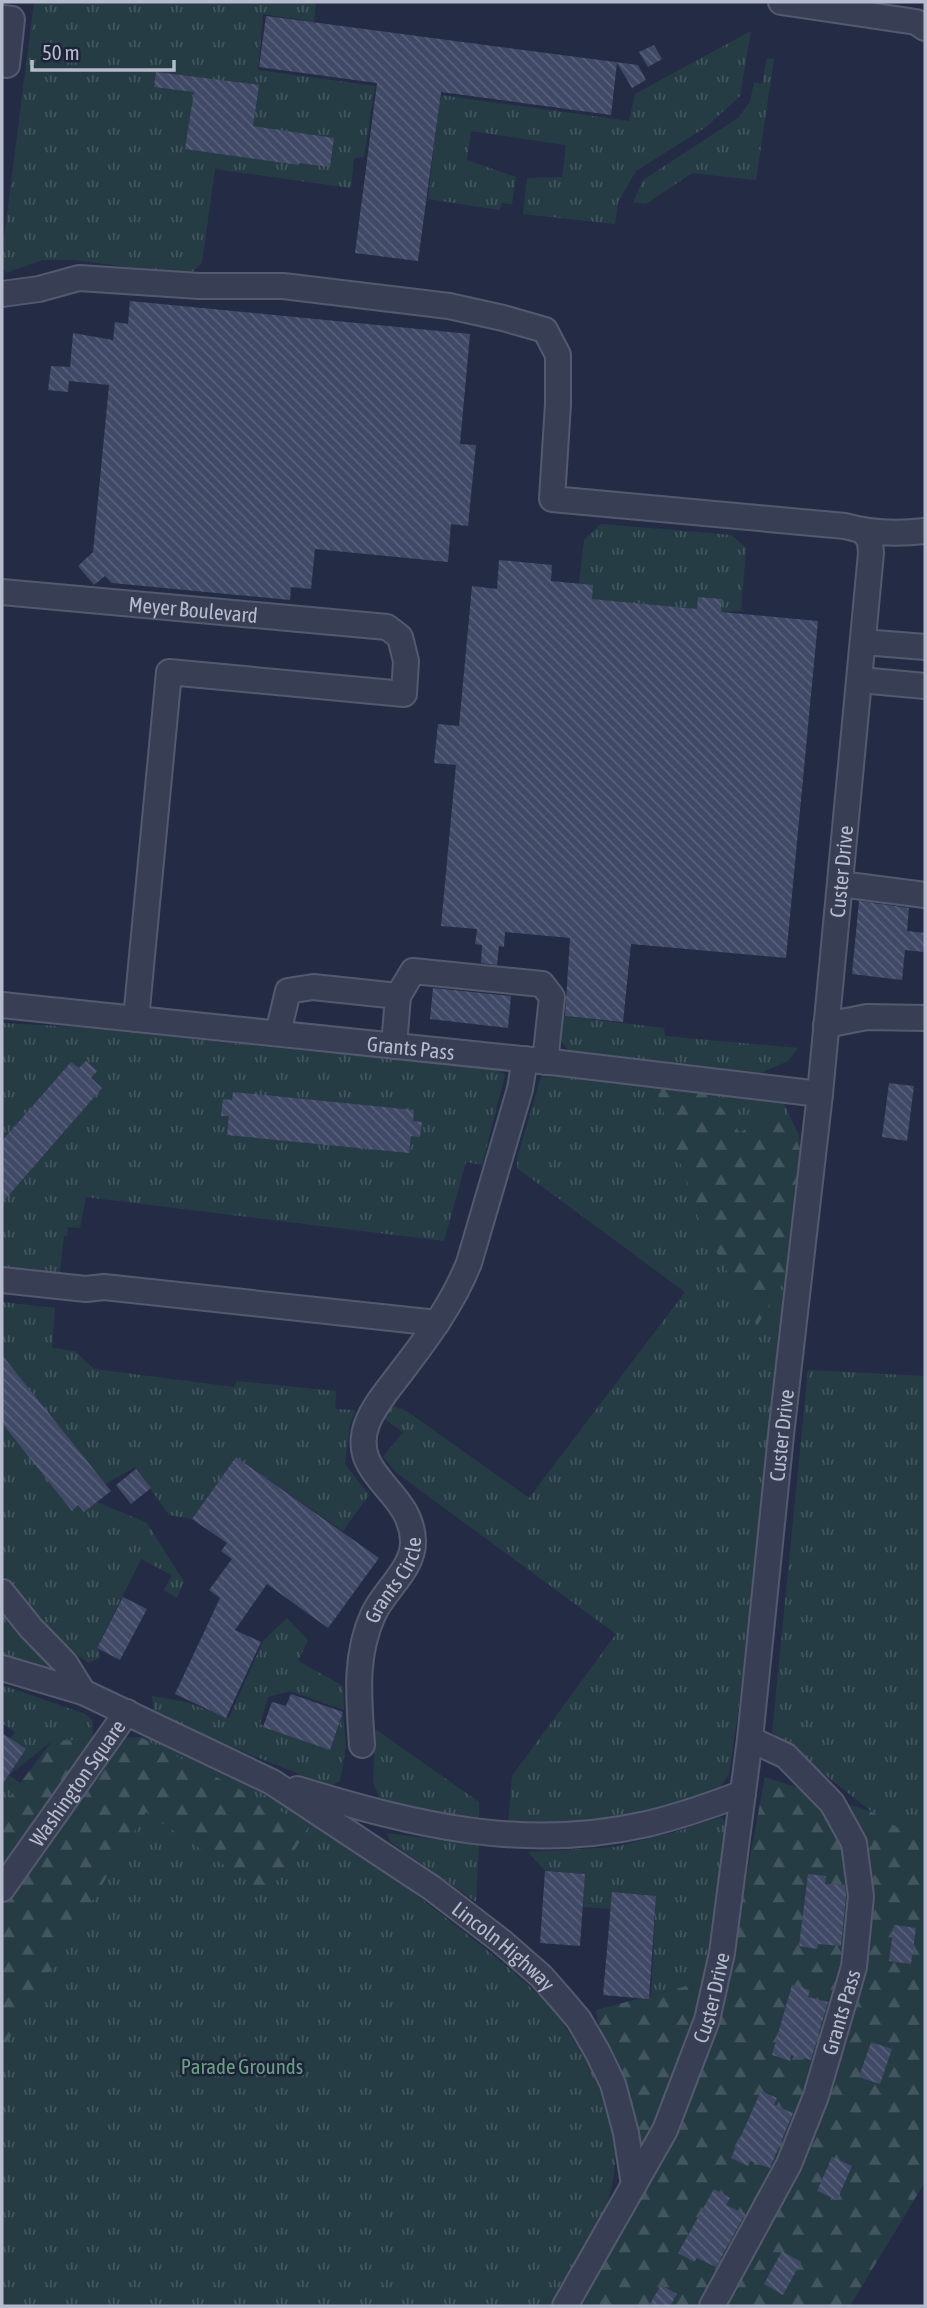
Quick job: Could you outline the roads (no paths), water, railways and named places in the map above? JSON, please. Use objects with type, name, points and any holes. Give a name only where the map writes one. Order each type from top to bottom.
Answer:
[{"type":"street","points":[[782,2],[922,22]]},
{"type":"street","points":[[2,18],[12,19],[8,65]]},
{"type":"street","points":[[2,294],[39,289],[79,278],[199,286],[283,286],[449,306],[503,318],[545,330],[558,355],[552,499],[845,526],[864,532],[925,531]]},
{"type":"street","name":"Custer Drive","points":[[565,2306],[665,2130],[707,2020],[722,1953],[750,1739],[782,1422],[820,1094],[871,553],[870,541],[864,532]]},
{"type":"street","name":"Meyer Boulevard","points":[[2,592],[387,627],[400,637],[406,661],[404,694],[169,671],[136,1019]]},
{"type":"street","points":[[863,642],[925,647]]},
{"type":"street","points":[[860,680],[925,686]]},
{"type":"street","points":[[840,884],[925,895]]},
{"type":"street","name":"Grants Circle","points":[[362,1745],[359,1677],[364,1640],[374,1611],[407,1562],[413,1541],[403,1506],[365,1458],[364,1434],[374,1410],[437,1323],[460,1286],[520,1089],[535,1061],[552,997],[542,984],[413,971],[398,996]]},
{"type":"street","points":[[278,1033],[288,991],[313,987],[398,996],[394,1046]]},
{"type":"street","name":"Grants Pass","points":[[2,1005],[767,1086],[820,1094]]},
{"type":"street","points":[[826,1025],[867,1017],[925,1018]]},
{"type":"street","points":[[2,1280],[86,1289],[104,1287],[437,1323]]},
{"type":"street","points":[[2,1592],[65,1663],[83,1692]]},
{"type":"street","name":"Lincoln Highway","points":[[2,1668],[83,1692],[272,1782],[432,1888],[501,1941],[541,1976],[585,2031],[613,2084],[626,2133],[634,2185]]},
{"type":"street","name":"Washington Square","points":[[2,1889],[127,1712]]},
{"type":"street","name":"Grants Pass","points":[[712,2306],[789,2164],[816,2096],[854,1967],[861,1896],[853,1843],[832,1804],[786,1756],[750,1739]]},
{"type":"street","name":"Lincoln Highway","points":[[272,1782],[403,1819],[462,1831],[519,1836],[581,1834],[646,1824],[700,1809],[743,1793]]},
{"type":"park label","name":"Parade Grounds","points":[[242,2066]]}]
